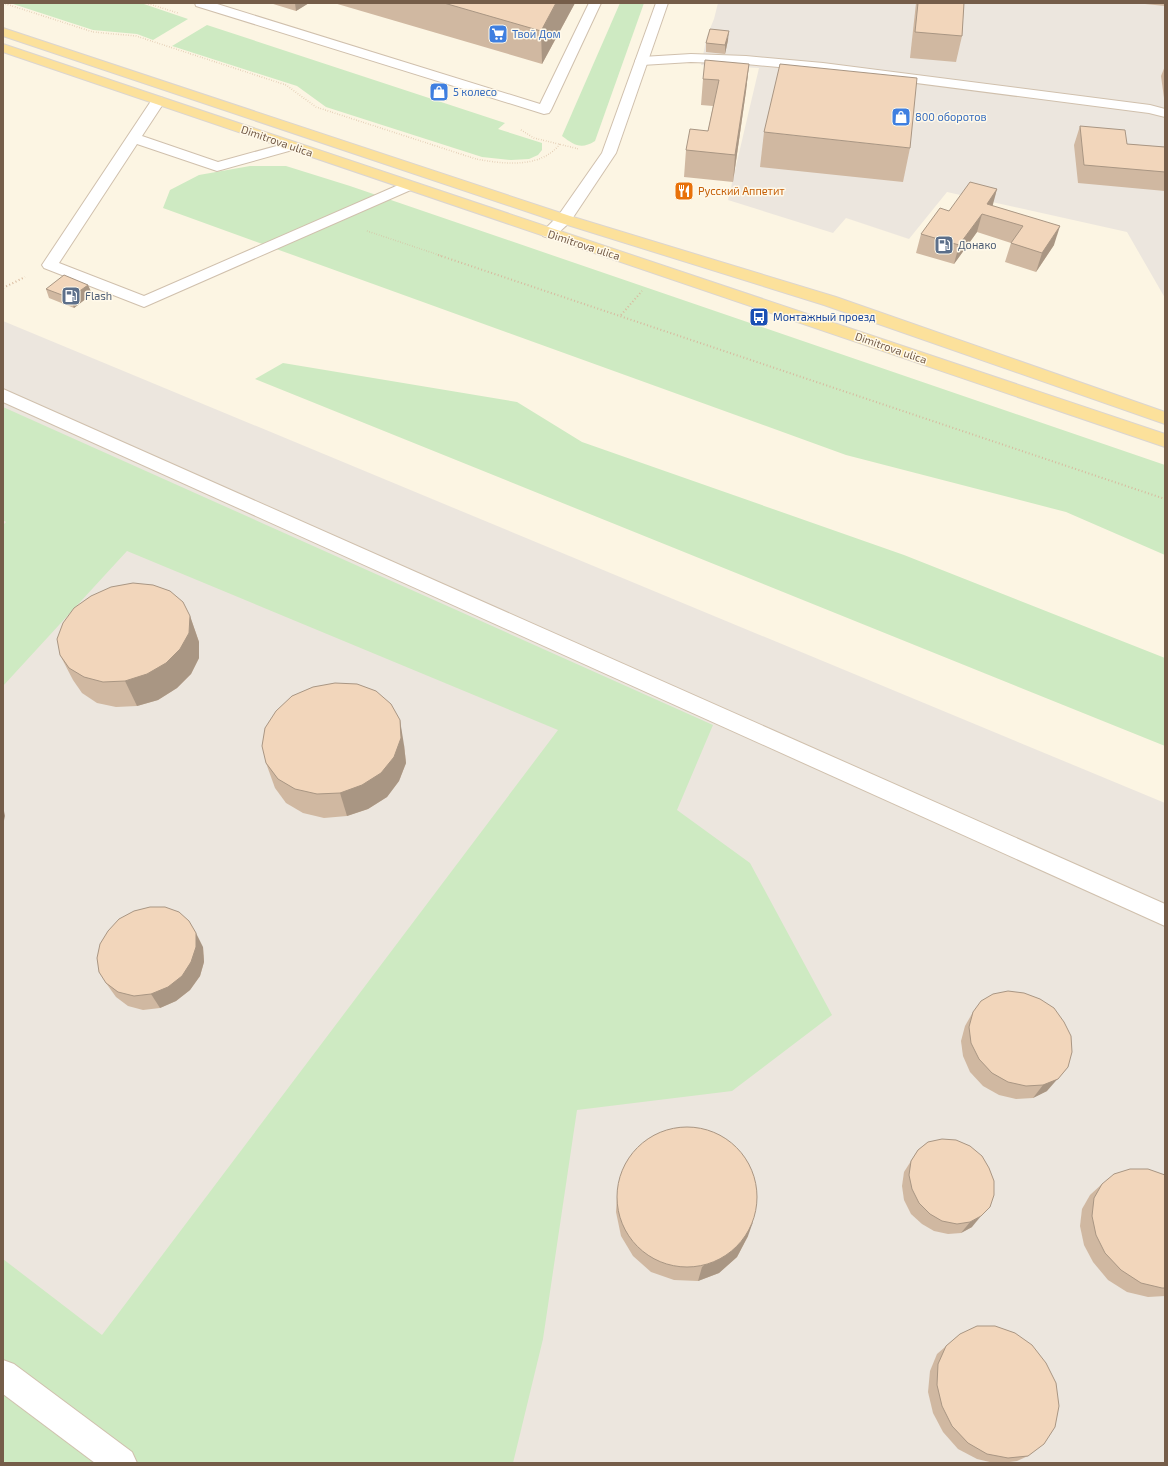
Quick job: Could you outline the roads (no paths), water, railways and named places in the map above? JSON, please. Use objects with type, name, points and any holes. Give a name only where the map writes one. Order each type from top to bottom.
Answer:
[{"type":"main road","name":"Dimitrova ulica","points":[[3,32],[564,220],[830,301],[1165,418]]},
{"type":"main road","name":"Dimitrova ulica","points":[[3,48],[1165,441]]},
{"type":"street","points":[[201,3],[544,110],[596,3]]},
{"type":"street","points":[[549,233],[564,220],[609,153],[662,3]]},
{"type":"street","points":[[642,61],[691,58],[746,60],[822,67],[1150,109],[1165,113]]},
{"type":"street","points":[[158,101],[50,265],[144,302],[408,186]]},
{"type":"street","points":[[134,138],[217,167],[291,146]]},
{"type":"street","points":[[3,395],[1165,915]]},
{"type":"street","points":[[3,1375],[121,1463]]},
{"type":"place","name":"Твой Дом","points":[[498,34]]},
{"type":"place","name":"5 колесо","points":[[439,92]]},
{"type":"place","name":"800 оборотов","points":[[901,117]]},
{"type":"place","name":"Русский Аппетит","points":[[684,191]]},
{"type":"place","name":"Донако","points":[[944,245]]},
{"type":"place","name":"Flash","points":[[71,296]]},
{"type":"place","name":"Монтажный проезд","points":[[759,317]]}]
